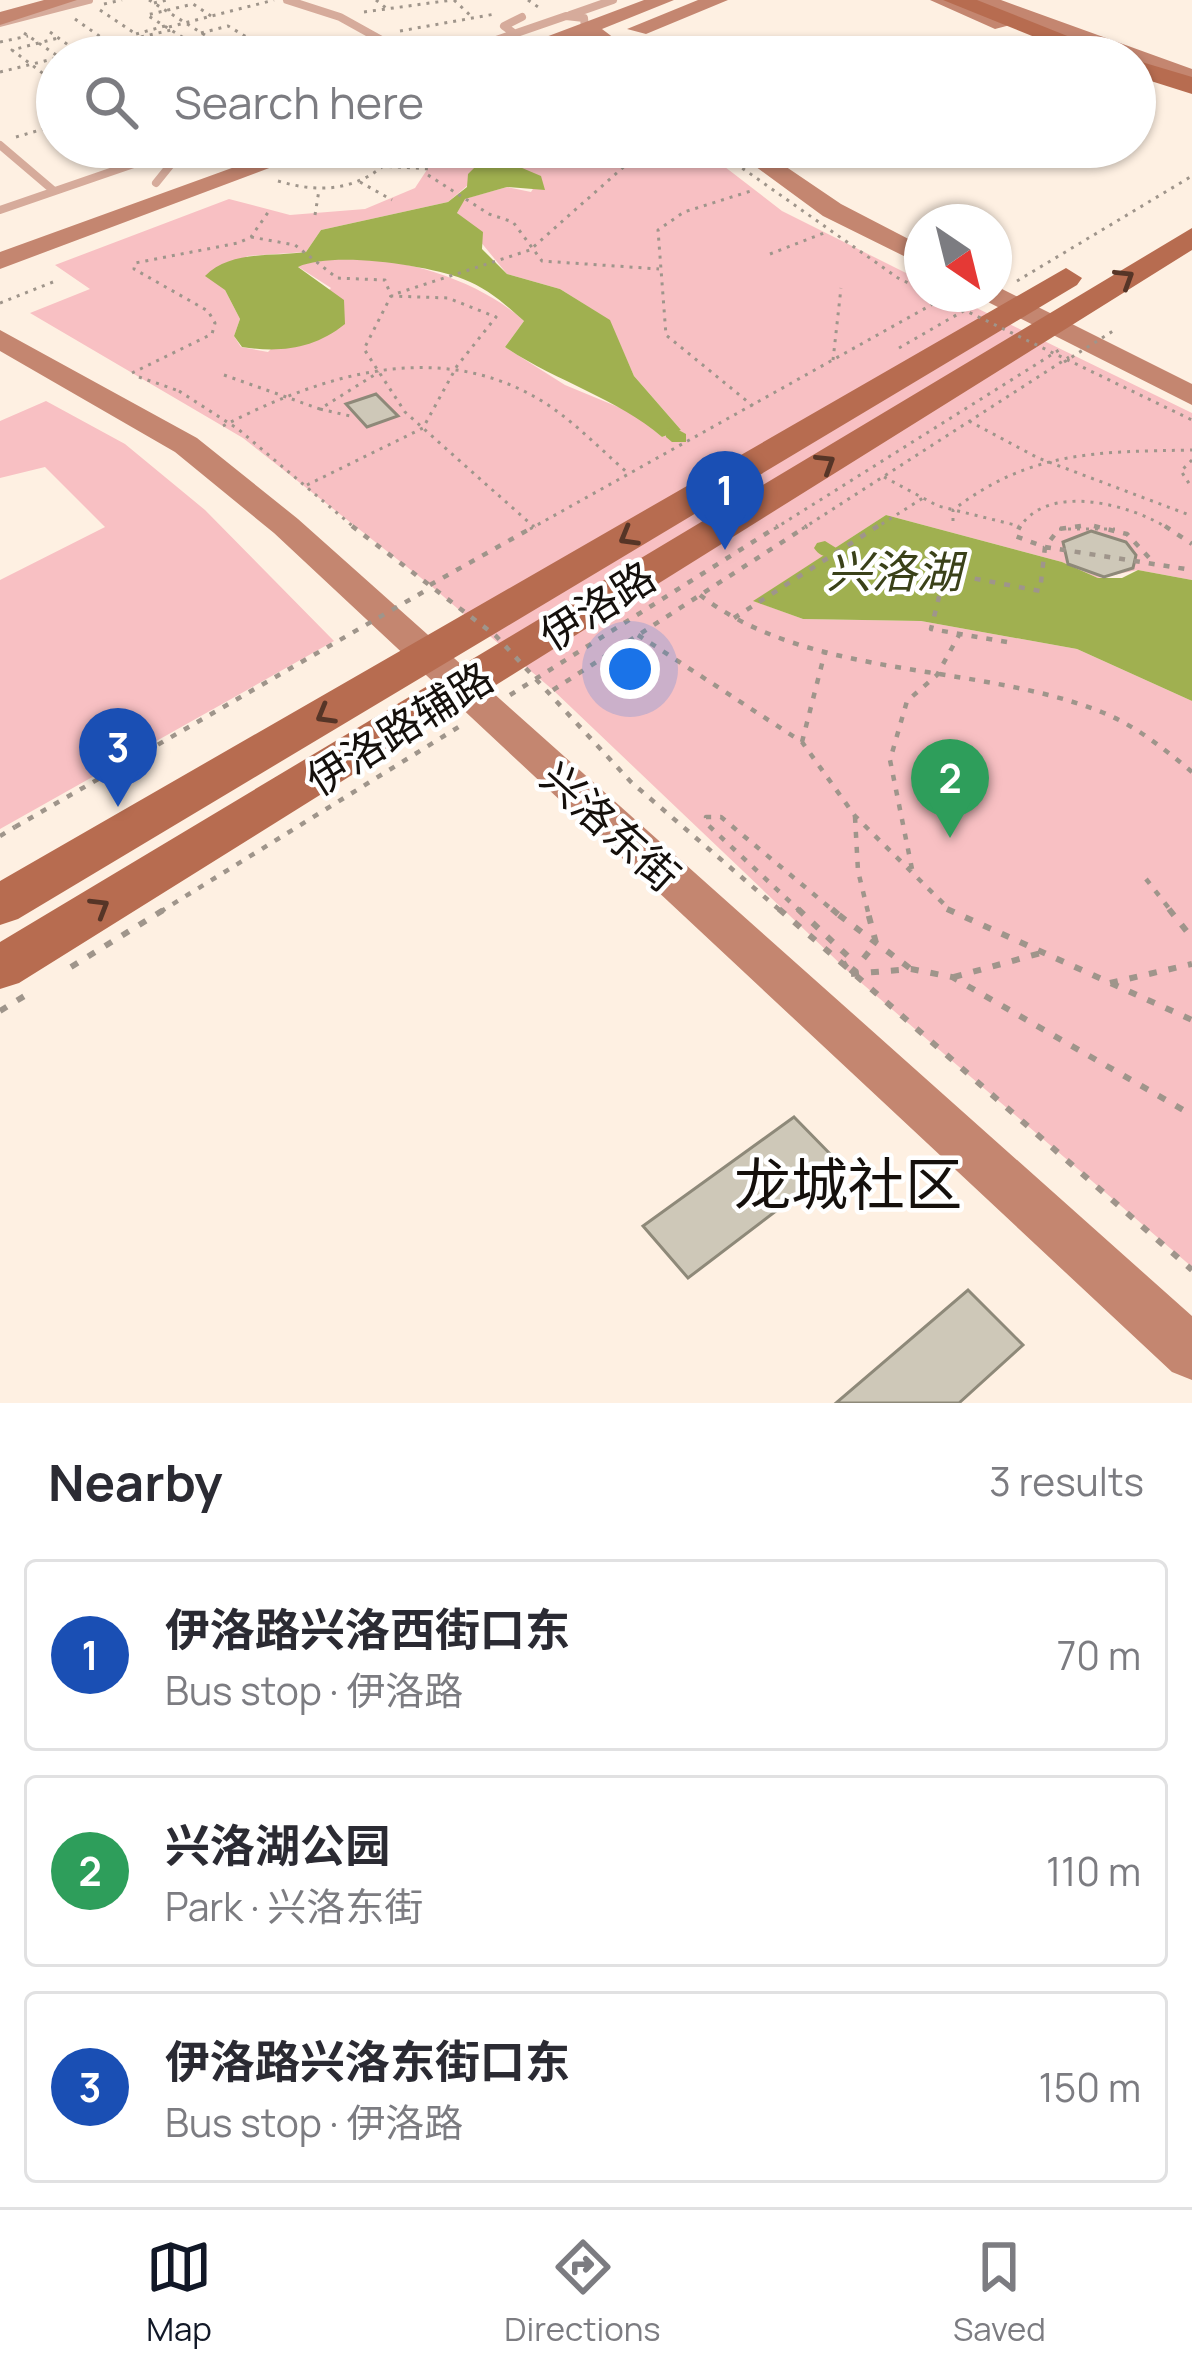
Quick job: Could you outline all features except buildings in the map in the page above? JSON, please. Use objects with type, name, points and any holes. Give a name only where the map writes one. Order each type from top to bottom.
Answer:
[{"type":"main road","points":[[955,0],[1051,36]]},
{"type":"main road","points":[[1156,72],[1188,75]]},
{"type":"main road","name":"伊洛路","points":[[20,977],[465,680],[1036,318],[1192,202]]},
{"type":"main road","name":"伊洛路","points":[[1036,318],[1192,237]]},
{"type":"main road","name":"伊洛路","points":[[0,905],[465,680]]},
{"type":"street","points":[[596,36],[664,0]]},
{"type":"street","points":[[597,36],[718,0]]},
{"type":"street","points":[[940,0],[1035,36]]},
{"type":"street","points":[[981,0],[1080,36]]},
{"type":"street","points":[[1009,0],[1095,36]]},
{"type":"street","points":[[5,23],[67,7]]},
{"type":"street","points":[[1156,62],[1188,75]]},
{"type":"street","points":[[1156,63],[1188,75]]},
{"type":"street","points":[[0,261],[212,168]]},
{"type":"street","points":[[0,238],[240,168]]},
{"type":"street","points":[[767,168],[832,211],[904,244]]},
{"type":"street","points":[[1036,318],[1192,386]]},
{"type":"street","points":[[1036,318],[1192,396]]},
{"type":"street","name":"兴洛东街","points":[[0,319],[204,437],[305,518],[465,680],[1192,1353]]},
{"type":"street","name":"兴洛东街","points":[[0,339],[186,445],[286,526],[1192,1328]]},
{"type":"lane","points":[[287,0],[339,16],[374,36]]},
{"type":"lane","points":[[595,36],[613,0]]},
{"type":"lane","points":[[5,23],[92,3]]},
{"type":"lane","points":[[515,34],[504,26],[519,14]]},
{"type":"lane","points":[[509,36],[568,36]]},
{"type":"lane","points":[[0,143],[54,191]]},
{"type":"lane","points":[[0,210],[122,168]]},
{"type":"lane","points":[[168,189],[176,168]]},
{"type":"path","points":[[152,2],[166,0]]},
{"type":"path","points":[[92,3],[138,36],[274,0]]},
{"type":"path","points":[[376,0],[386,8]]},
{"type":"path","points":[[339,16],[453,0],[473,18]]},
{"type":"path","points":[[152,2],[206,36]]},
{"type":"path","points":[[147,15],[193,4],[211,16]]},
{"type":"path","points":[[519,14],[536,6]]},
{"type":"path","points":[[67,7],[100,36]]},
{"type":"path","points":[[138,9],[179,36]]},
{"type":"path","points":[[374,36],[494,14]]},
{"type":"path","points":[[5,23],[36,41]]},
{"type":"path","points":[[201,33],[229,26],[246,36]]},
{"type":"path","points":[[50,32],[55,36]]},
{"type":"path","points":[[0,42],[28,35]]},
{"type":"path","points":[[36,44],[12,50],[36,68]]},
{"type":"path","points":[[0,73],[36,63]]},
{"type":"path","points":[[0,143],[36,132]]},
{"type":"path","points":[[278,181],[320,190],[360,182],[378,168]]},
{"type":"path","points":[[396,168],[429,172],[513,222],[530,250],[553,265],[659,269]]},
{"type":"path","points":[[534,527],[423,428],[364,349],[391,296],[530,250],[622,168]]},
{"type":"path","points":[[760,168],[858,258],[953,311],[1113,331]]},
{"type":"path","name":"伊洛路辅路","points":[[61,973],[465,680],[1036,318],[1192,176]]},
{"type":"path","points":[[360,182],[392,200]]},
{"type":"path","points":[[315,215],[320,190]]},
{"type":"path","points":[[753,406],[666,334],[658,230],[684,212],[754,190]]},
{"type":"path","points":[[132,373],[193,346],[212,334],[215,323],[208,311],[134,268],[135,263],[224,248],[250,237],[269,211]]},
{"type":"path","points":[[770,254],[824,233]]},
{"type":"path","points":[[250,237],[295,245],[337,278],[385,280],[391,296]]},
{"type":"path","points":[[0,303],[53,282]]},
{"type":"path","points":[[832,361],[841,288]]},
{"type":"path","points":[[307,485],[423,428],[457,366],[496,317],[448,298],[391,296]]},
{"type":"path","points":[[0,836],[430,586],[919,312]]},
{"type":"path","points":[[1036,318],[1192,420]]},
{"type":"path","points":[[553,690],[969,421],[1036,318]]},
{"type":"path","points":[[223,426],[278,396],[377,369],[457,366],[538,398],[629,474]]},
{"type":"path","points":[[320,409],[377,369]]},
{"type":"path","points":[[224,376],[350,416]]},
{"type":"path","points":[[139,377],[178,391],[238,429],[496,636],[631,782],[1192,1270]]},
{"type":"path","points":[[969,421],[1038,458],[1192,516]]},
{"type":"path","points":[[953,520],[953,510],[983,484],[1038,458],[1192,450]]},
{"type":"path","points":[[1192,460],[1181,472],[1192,488]]},
{"type":"path","points":[[883,477],[953,510],[1019,526]]},
{"type":"path","points":[[734,618],[922,498]]},
{"type":"path","points":[[1192,544],[1147,516],[1102,504],[1039,511],[1019,526],[1015,536],[1045,550],[1192,570]]},
{"type":"path","points":[[1007,642],[931,629],[945,573],[1040,590],[1045,550],[1059,530],[1108,526],[1148,549],[1155,564]]},
{"type":"path","points":[[700,595],[734,618],[825,652],[1058,696],[1165,744],[1192,772]]},
{"type":"path","points":[[914,875],[890,760],[908,701],[937,675],[959,634]]},
{"type":"path","points":[[638,635],[802,742],[855,816],[948,910],[1192,1020]]},
{"type":"path","points":[[802,742],[825,652]]},
{"type":"path","points":[[855,816],[858,871],[876,943]]},
{"type":"path","points":[[844,965],[852,960],[706,824],[706,817],[721,818],[911,969]]},
{"type":"path","points":[[1147,879],[1192,938]]},
{"type":"path","points":[[876,943],[851,974],[911,969],[952,977],[1192,1115]]},
{"type":"path","points":[[952,977],[1041,953]]},
{"type":"path","points":[[1108,983],[1192,964]]},
{"type":"path","points":[[0,1011],[20,977]]},
{"type":"shaded area","points":[[428,168],[726,168],[782,211],[904,272],[904,312],[985,312],[1192,413],[1192,580],[1138,570],[1098,578],[1062,562],[886,515],[754,601],[803,619],[921,621],[1077,649],[1192,701],[1192,1267],[851,974],[553,690],[430,585],[243,438],[30,313],[90,289],[55,265],[229,199],[290,215],[365,209],[415,188]],"holes":[[[541,176],[531,192],[507,187],[464,199],[457,213],[507,274],[560,289],[609,320],[634,376],[681,430],[662,437],[635,414],[565,385],[505,347],[524,321],[476,289],[417,267],[354,259],[297,266],[331,288],[268,352],[241,347],[234,336],[240,319],[225,290],[247,256],[306,252],[321,230],[448,202],[467,186]]]},
{"type":"shaded area","points":[[46,401],[125,444],[205,510],[334,641],[0,829],[0,580],[105,527],[45,467],[0,478],[0,421]]},
{"type":"water","points":[[474,168],[522,168],[541,176],[545,190],[507,187],[465,199],[457,213],[483,232],[482,249],[507,274],[560,289],[610,320],[634,376],[681,430],[662,437],[626,411],[505,347],[524,321],[480,287],[426,269],[356,260],[298,267],[344,300],[345,324],[309,344],[283,349],[242,347],[234,336],[240,319],[225,290],[205,276],[215,268],[239,258],[306,252],[321,230],[448,202],[467,187]]},
{"type":"water","name":"兴洛湖","points":[[886,515],[1062,562],[1098,578],[1122,578],[1138,570],[1192,580],[1192,701],[1077,649],[921,621],[803,619],[753,601]]},
{"type":"waterway","points":[[673,433],[679,438]]},
{"type":"waterway","points":[[825,548],[830,551]]},
{"type":"place","name":"伊洛路兴洛西街口东","points":[[725,550]]},
{"type":"place","name":"伊洛路兴洛东街口东","points":[[118,807]]},
{"type":"place","name":"兴洛湖公园","points":[[950,838]]},
{"type":"district","name":"龙城社区","points":[[848,1183]]}]
